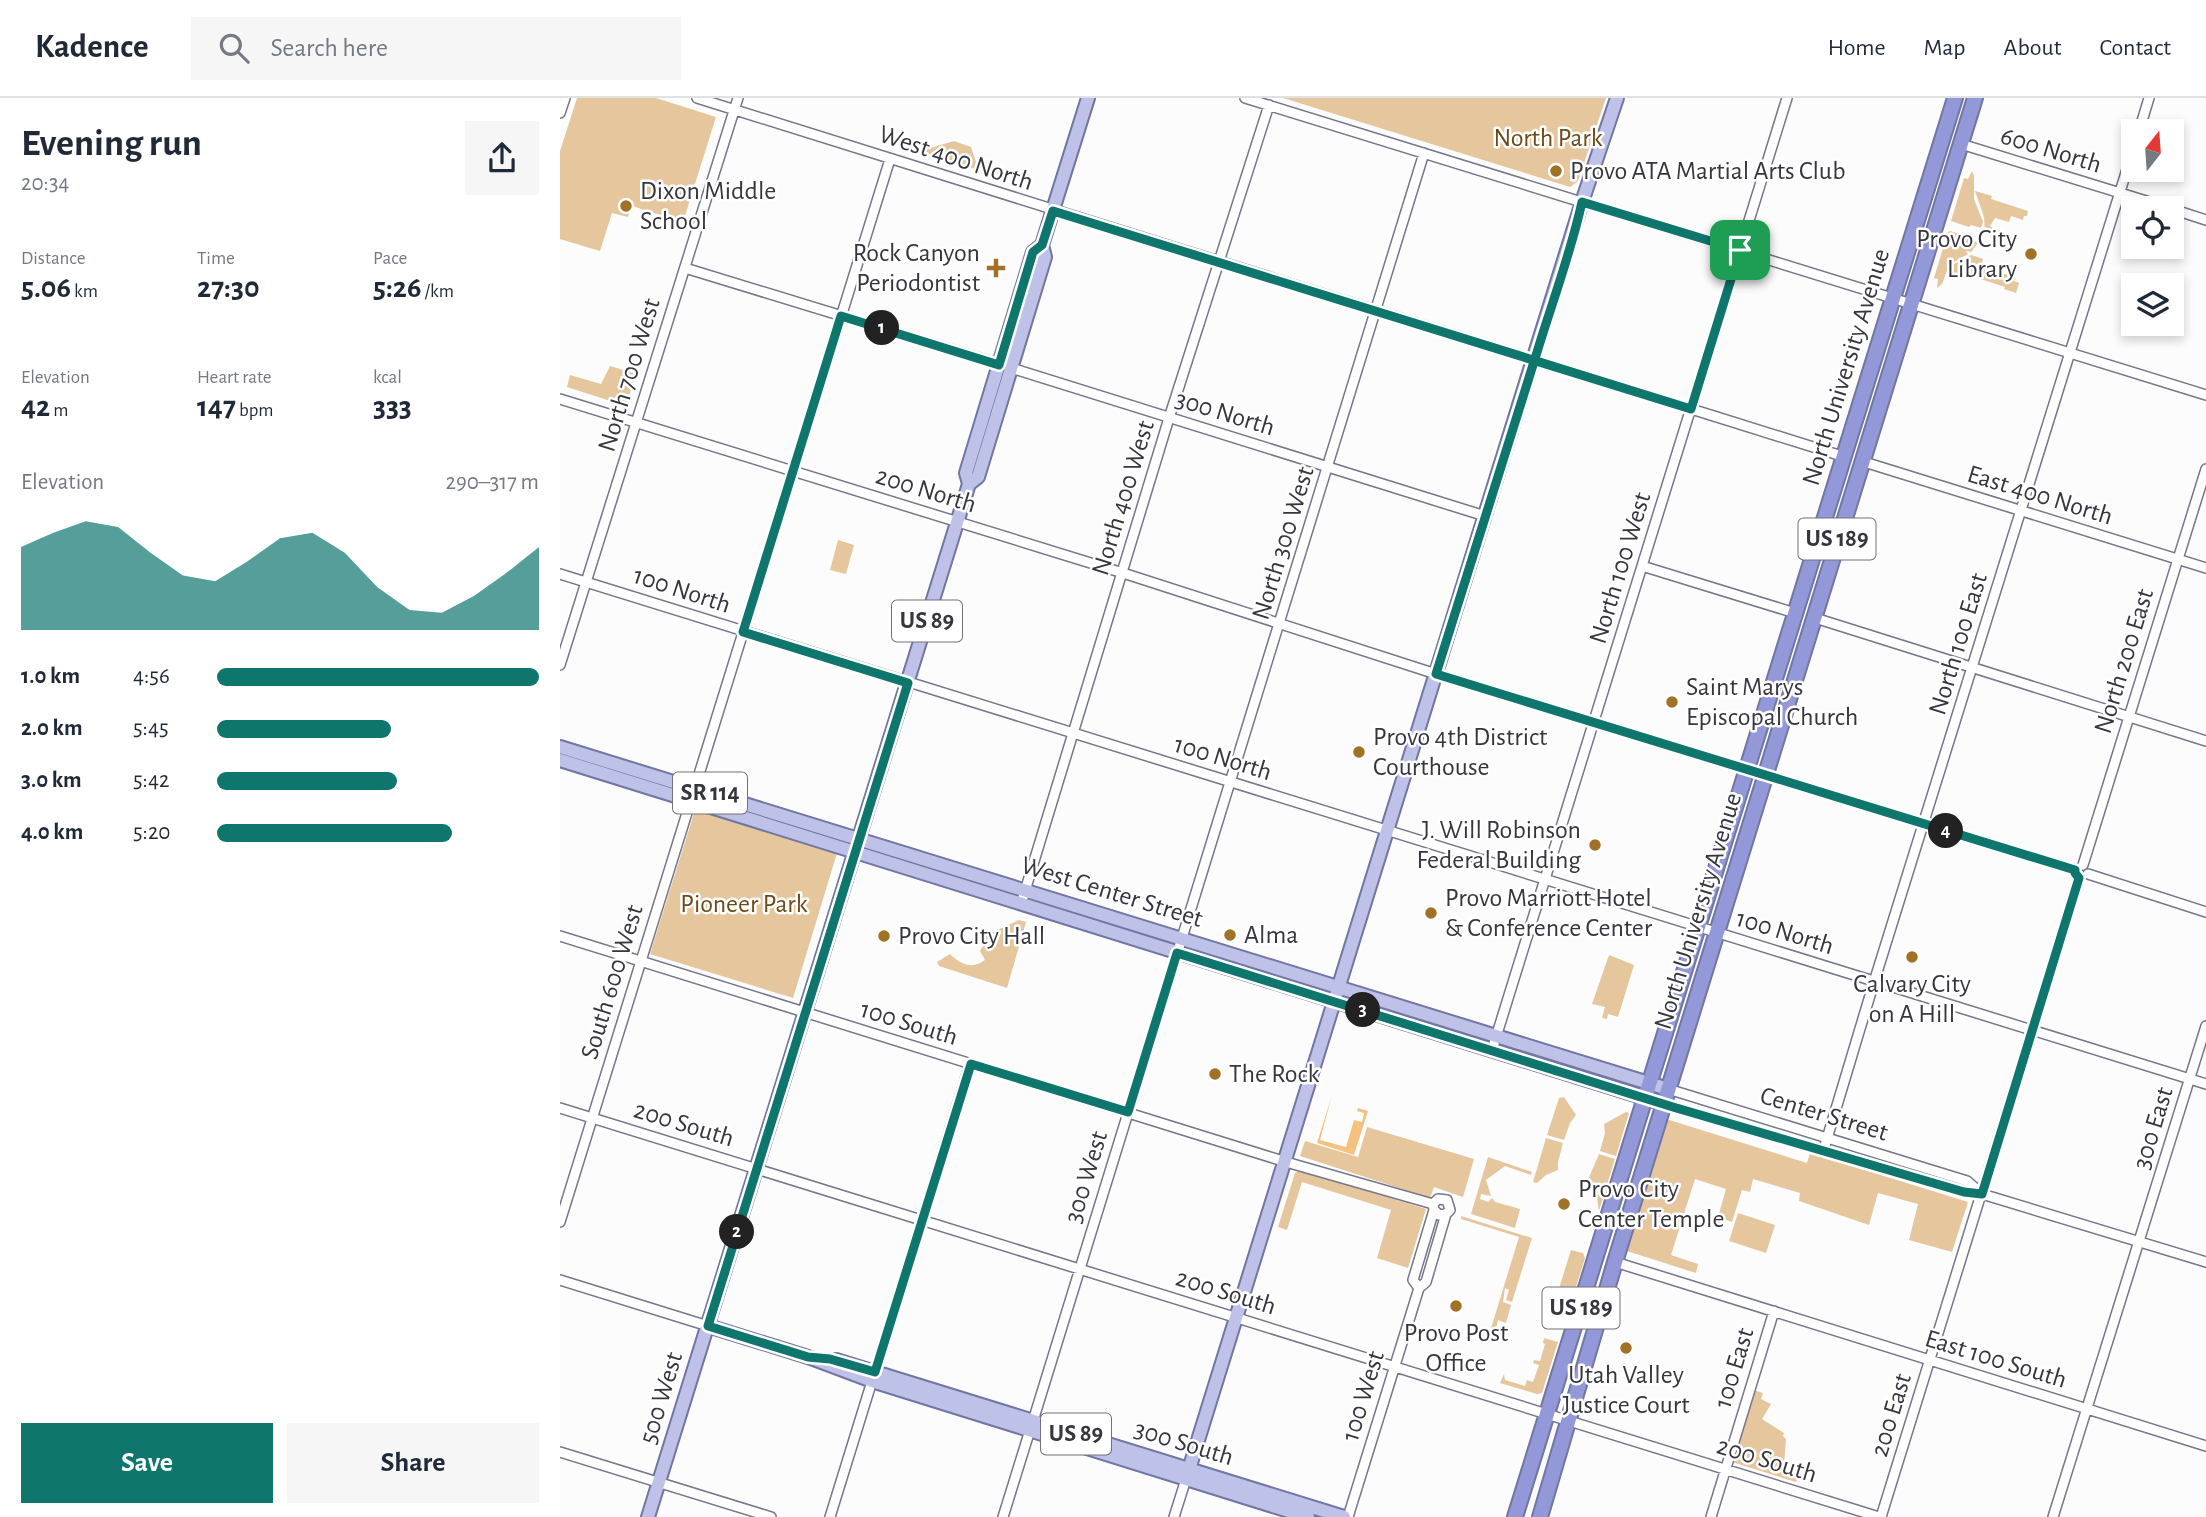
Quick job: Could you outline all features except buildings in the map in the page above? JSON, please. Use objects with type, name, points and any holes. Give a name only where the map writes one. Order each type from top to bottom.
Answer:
[{"type":"highway","name":"North University Avenue","points":[[1647,1091],[1955,98]]},
{"type":"highway","name":"North University Avenue","points":[[1666,1097],[1975,98]]},
{"type":"highway","name":"US 189","points":[[1515,1517],[1647,1091]]},
{"type":"highway","name":"US 189","points":[[1539,1517],[1666,1097]]},
{"type":"main road","name":"US 89","points":[[855,852],[969,484],[965,473],[1005,366],[1033,252],[1042,245],[1088,98]]},
{"type":"main road","points":[[1188,1474],[1582,202],[1617,98]]},
{"type":"main road","name":"West Center Street","points":[[560,747],[855,852],[1021,904],[1338,986],[1496,1036],[1647,1091]]},
{"type":"main road","name":"West Center Street","points":[[560,760],[860,838],[1025,889],[1334,1001],[1492,1050],[1647,1091]]},
{"type":"main road","name":"500 West","points":[[648,1517],[855,852]]},
{"type":"main road","name":"Center Street","points":[[1647,1091],[1666,1097]]},
{"type":"main road","name":"300 South","points":[[708,1326],[808,1357],[830,1359],[874,1377],[1188,1474],[1346,1517]]},
{"type":"main road","name":"300 South","points":[[1188,1474],[1308,1517]]},
{"type":"street","points":[[560,113],[565,98]]},
{"type":"street","name":"West 400 North","points":[[697,98],[1845,457]]},
{"type":"street","name":"North 700 West","points":[[560,665],[738,98]]},
{"type":"street","points":[[1245,98],[2206,395]]},
{"type":"street","name":"North 100 West","points":[[1492,1050],[1787,98]]},
{"type":"street","points":[[2143,119],[2149,98]]},
{"type":"street","name":"North 400 West","points":[[1021,904],[1169,418],[1269,105]]},
{"type":"street","name":"600 North","points":[[1961,144],[2129,196]]},
{"type":"street","name":"North 300 West","points":[[1179,945],[1424,153]]},
{"type":"street","name":"South 600 West","points":[[560,1222],[890,159]]},
{"type":"street","name":"North 100 East","points":[[1823,1152],[2123,182]]},
{"type":"street","name":"600 North","points":[[2184,213],[2206,220]]},
{"type":"street","name":"300 North","points":[[685,268],[1485,516]]},
{"type":"street","name":"200 North","points":[[560,399],[1123,573],[1594,723]]},
{"type":"street","name":"East 400 North","points":[[1861,461],[2206,568]]},
{"type":"street","name":"North 200 East","points":[[1982,1194],[2206,469]]},
{"type":"street","points":[[1642,566],[1795,613]]},
{"type":"street","name":"100 North","points":[[560,574],[2206,1084]]},
{"type":"street","points":[[1815,618],[2206,741]]},
{"type":"street","points":[[1594,723],[2206,912]]},
{"type":"street","name":"100 South","points":[[560,936],[1434,1207]]},
{"type":"street","name":"300 West","points":[[1003,1517],[1179,945]]},
{"type":"street","name":"300 East","points":[[2053,1517],[2206,1026]]},
{"type":"street","points":[[830,1517],[971,1064]]},
{"type":"street","name":"Center Street","points":[[1666,1097],[1828,1138],[1967,1181],[1982,1194]]},
{"type":"street","name":"Center Street","points":[[1666,1097],[1823,1152],[1964,1192],[1982,1194],[2206,1262]]},
{"type":"street","name":"200 South","points":[[560,1108],[1880,1517]]},
{"type":"street","name":"200 East","points":[[1880,1517],[1982,1194]]},
{"type":"street","points":[[1441,1198],[1447,1200],[1450,1206],[1446,1214],[1426,1282],[1419,1288],[1413,1280],[1434,1207],[1441,1198]]},
{"type":"street","points":[[1434,1207],[1439,1215],[1446,1214]]},
{"type":"street","points":[[1615,1262],[1774,1311]]},
{"type":"street","name":"300 South","points":[[560,1280],[708,1326]]},
{"type":"street","name":"100 West","points":[[1346,1517],[1419,1288]]},
{"type":"street","name":"East 100 South","points":[[1774,1311],[2206,1446]]},
{"type":"street","name":"100 East","points":[[1711,1517],[1774,1311]]},
{"type":"street","points":[[560,1452],[771,1517]]},
{"type":"street","points":[[1174,1517],[1188,1474]]},
{"type":"green space","points":[[577,98],[656,98],[716,117],[683,222],[632,206],[628,217],[612,213],[600,251],[560,239],[560,151]]},
{"type":"green space","name":"North Park","points":[[1283,98],[1606,98],[1578,181],[1570,187]]},
{"type":"green space","points":[[954,141],[971,147],[976,162],[975,169],[925,153],[927,149]]},
{"type":"green space","points":[[1972,171],[1974,199],[1983,222],[1981,228],[1951,221],[1964,178],[1968,179]]},
{"type":"green space","points":[[1975,191],[2028,211],[2027,216],[2024,216],[2023,220],[2011,216],[2009,222],[1995,218],[1990,226],[1996,230],[1994,237],[1985,234],[1984,217]]},
{"type":"green space","points":[[1950,231],[1978,243],[1971,252],[1966,251],[1968,254],[1949,265],[1942,284],[1937,288],[1938,279],[1934,278]]},
{"type":"green space","points":[[1971,255],[1983,259],[1981,267],[2008,275],[2012,265],[2018,267],[2014,281],[2019,283],[2016,293],[1968,275],[1967,278],[1949,272],[1954,264]]},
{"type":"green space","points":[[610,366],[636,374],[626,406],[567,387],[570,375],[601,384]]},
{"type":"green space","points":[[838,540],[854,545],[846,574],[830,570]]},
{"type":"green space","name":"Pioneer Park","points":[[695,810],[837,853],[793,998],[650,954]]},
{"type":"green space","points":[[1019,920],[1026,922],[1007,988],[939,966],[937,962],[950,954],[966,964],[980,963],[985,960],[980,951],[985,943],[984,936]]},
{"type":"green space","points":[[1609,955],[1634,965],[1618,1017],[1608,1014],[1607,1019],[1602,1018],[1605,1007],[1592,1004]]},
{"type":"green space","points":[[1564,1097],[1576,1115],[1564,1140],[1547,1135],[1559,1098]]},
{"type":"green space","points":[[1626,1112],[1629,1113],[1616,1156],[1600,1151],[1605,1133],[1604,1124]]},
{"type":"green space","points":[[1666,1119],[1807,1163],[1810,1153],[1968,1202],[1952,1252],[1909,1240],[1918,1204],[1878,1193],[1869,1225],[1799,1201],[1800,1193],[1753,1179],[1750,1192],[1742,1190],[1732,1222],[1718,1217],[1726,1189],[1695,1179],[1671,1255],[1698,1264],[1696,1273],[1627,1251]]},
{"type":"green space","points":[[1367,1127],[1474,1159],[1463,1197],[1434,1187],[1430,1198],[1300,1156],[1305,1141],[1358,1157]]},
{"type":"green space","points":[[1546,1138],[1563,1143],[1558,1170],[1537,1183],[1533,1182]]},
{"type":"green space","points":[[1599,1154],[1615,1159],[1599,1211],[1596,1192],[1588,1180]]},
{"type":"green space","points":[[1488,1157],[1532,1172],[1531,1175],[1505,1166],[1486,1180],[1491,1196],[1481,1194],[1480,1199],[1488,1202],[1492,1198],[1495,1202],[1520,1209],[1515,1228],[1471,1214]]},
{"type":"green space","points":[[1301,1170],[1426,1209],[1408,1268],[1377,1258],[1391,1210],[1302,1182],[1287,1230],[1278,1227],[1295,1173]]},
{"type":"green space","points":[[1738,1213],[1775,1225],[1766,1253],[1729,1241]]},
{"type":"green space","points":[[1461,1216],[1532,1238],[1512,1302],[1506,1300],[1509,1290],[1505,1288],[1503,1302],[1511,1305],[1506,1323],[1498,1320],[1496,1329],[1493,1328],[1495,1337],[1489,1335],[1519,1237],[1461,1219]]},
{"type":"green space","points":[[1571,1250],[1583,1253],[1585,1258],[1566,1319],[1551,1314]]},
{"type":"green space","points":[[1544,1338],[1558,1342],[1542,1393],[1537,1394],[1500,1383],[1504,1374],[1505,1380],[1525,1386],[1527,1380],[1533,1382],[1539,1365],[1533,1363],[1534,1360],[1540,1361]]},
{"type":"green space","points":[[1754,1390],[1763,1393],[1761,1399],[1771,1404],[1762,1419],[1784,1433],[1784,1465],[1796,1466],[1799,1471],[1796,1482],[1732,1462]]},
{"type":"shaded area","points":[[1332,1095],[1320,1140],[1346,1147],[1354,1120],[1362,1122],[1364,1113],[1357,1111],[1358,1108],[1368,1111],[1354,1155],[1317,1143]]},
{"type":"place","name":"Provo ATA Martial Arts Club","points":[[1556,171]]},
{"type":"place","name":"Dixon Middle School","points":[[626,206]]},
{"type":"place","name":"Provo City Library","points":[[2031,254]]},
{"type":"place","name":"Rock Canyon Periodontist","points":[[996,268]]},
{"type":"place","name":"Saint Marys Episcopal Church","points":[[1672,702]]},
{"type":"place","name":"Provo 4th District Courthouse","points":[[1359,752]]},
{"type":"place","name":"J. Will Robinson Federal Building","points":[[1595,845]]},
{"type":"place","name":"Provo Marriott Hotel & Conference Center","points":[[1431,913]]},
{"type":"place","name":"Alma","points":[[1230,935]]},
{"type":"place","name":"Provo City Hall","points":[[884,936]]},
{"type":"place","name":"Calvary City on A Hill","points":[[1912,957]]},
{"type":"place","name":"The Rock","points":[[1215,1074]]},
{"type":"place","name":"Provo City Center Temple","points":[[1564,1204]]},
{"type":"place","name":"Provo Post Office","points":[[1456,1306]]},
{"type":"place","name":"Utah Valley Justice Court","points":[[1626,1348]]},
{"type":"route","points":[[1740,250],[1582,202],[1580,212],[1534,360],[1511,437],[1436,674],[2075,870],[2079,878],[1982,1194],[1964,1192],[1809,1148],[1177,953],[1128,1112],[971,1064],[875,1372],[830,1359],[808,1357],[708,1326],[908,683],[743,632],[841,316],[999,365],[1033,252],[1042,245],[1053,211],[1274,279],[1534,360],[1691,409],[1740,250]]}]
